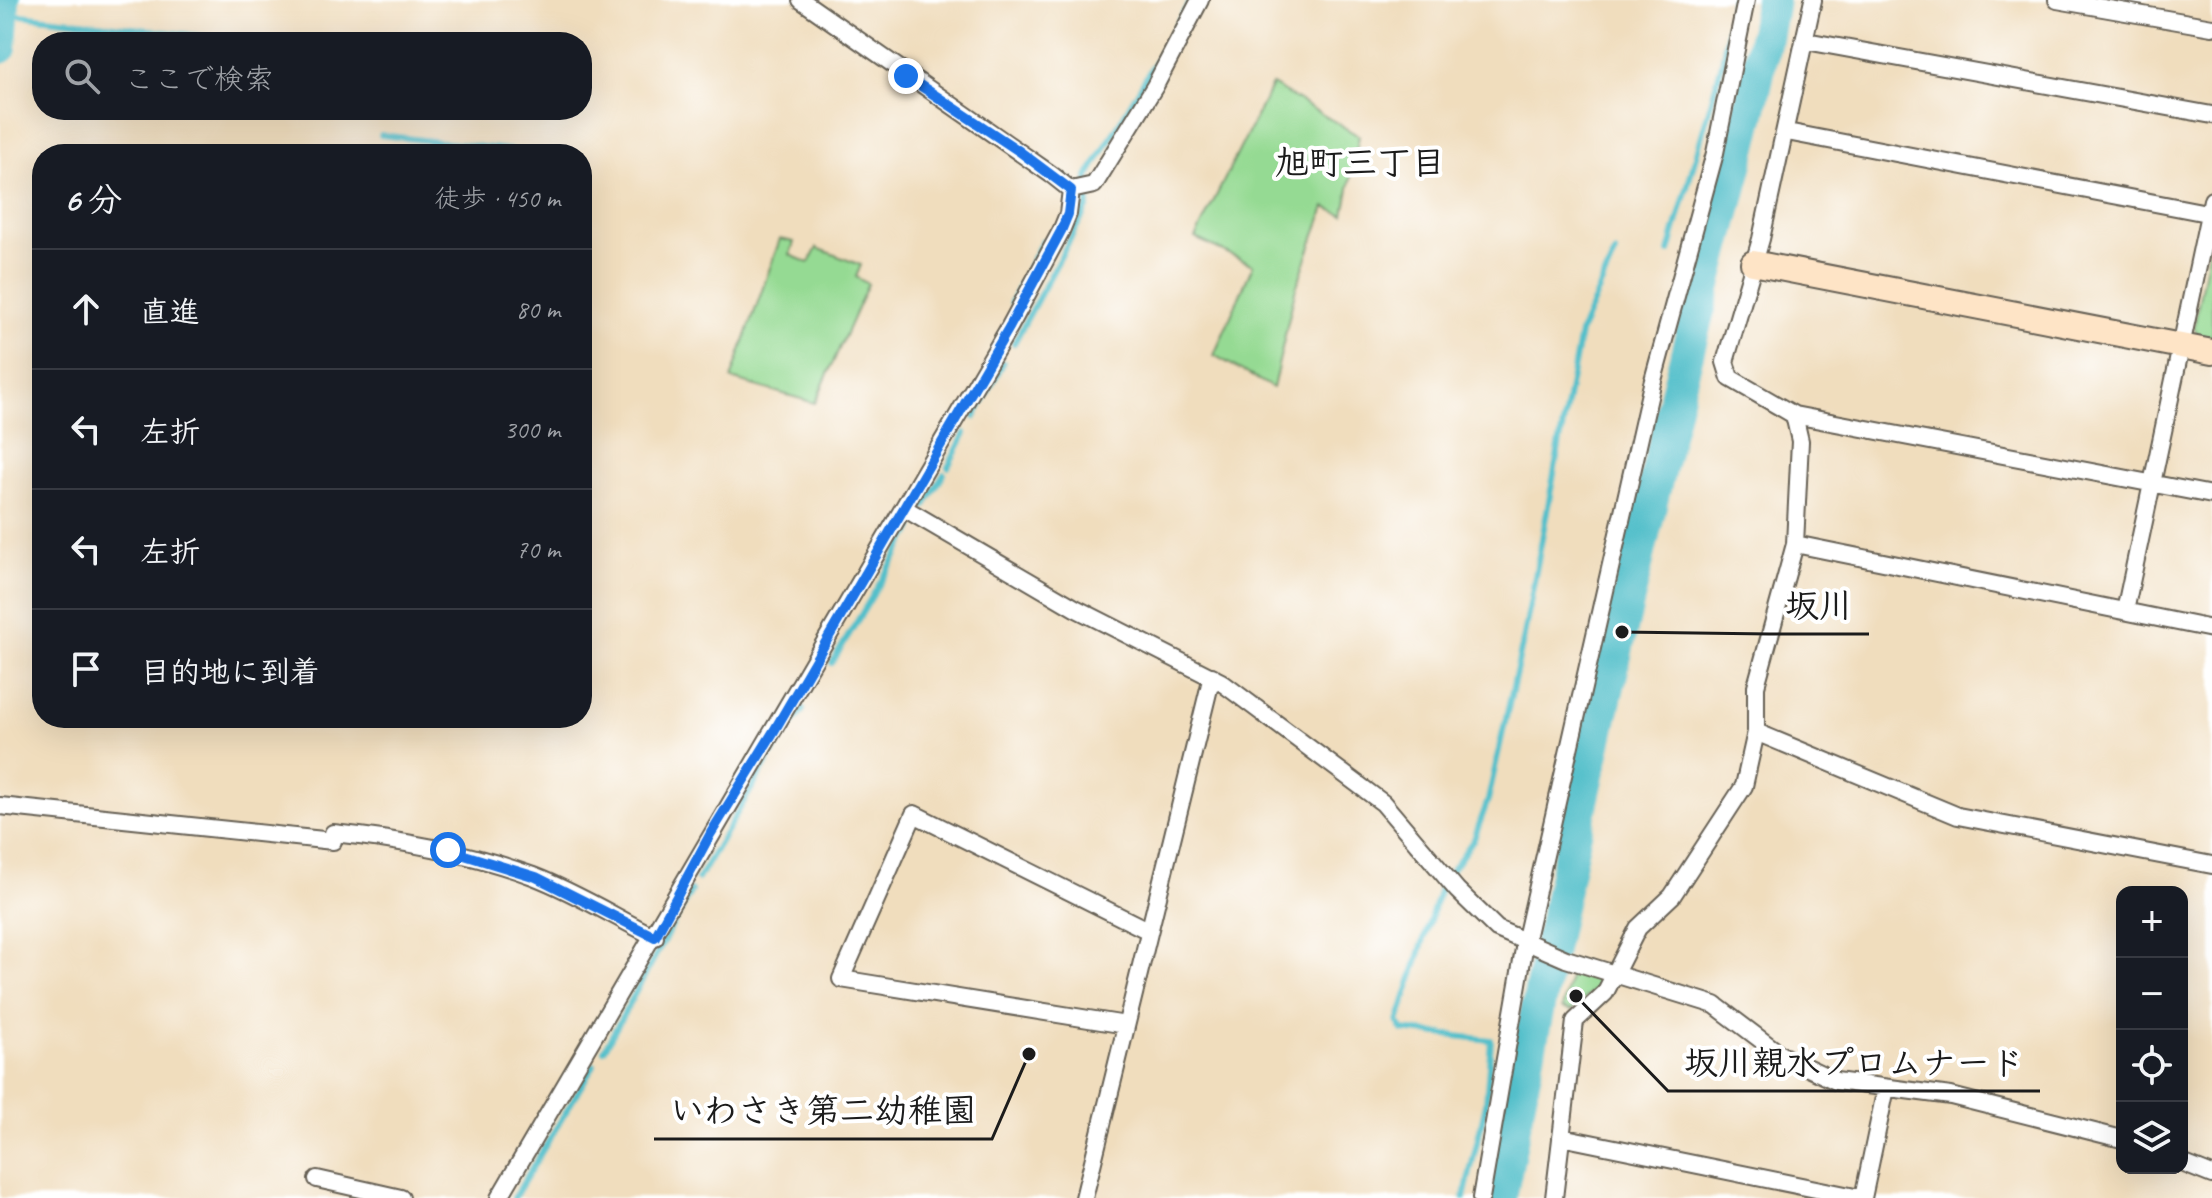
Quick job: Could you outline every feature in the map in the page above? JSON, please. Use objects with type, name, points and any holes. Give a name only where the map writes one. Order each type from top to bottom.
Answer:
[{"type":"street","points":[[801,0],[1071,190],[1094,185],[1117,151],[1200,0]]},
{"type":"street","points":[[1481,1198],[1527,944],[1652,384],[1719,138],[1746,0]]},
{"type":"street","points":[[1813,0],[1787,132],[1725,362],[1730,378],[1794,415],[2212,495]]},
{"type":"street","points":[[2057,0],[2212,27]]},
{"type":"street","points":[[1806,41],[2212,115]]},
{"type":"street","points":[[1787,132],[2211,209],[2125,611]]},
{"type":"street","points":[[499,1198],[655,937],[711,833],[1010,326],[1061,231],[1068,214],[1071,190]]},
{"type":"street","points":[[1753,263],[2212,352]]},
{"type":"street","points":[[1554,1198],[1575,1021],[1605,993],[1638,928],[1672,896],[1744,786],[1756,732],[1756,686],[1795,544],[1800,441],[1794,415]]},
{"type":"street","points":[[904,508],[1075,608],[1212,676],[1383,803],[1457,890],[1497,929],[1566,959],[1618,972],[1715,1005],[1781,1055],[1836,1081],[1951,1096],[2116,1137]]},
{"type":"street","points":[[1795,544],[2212,629]]},
{"type":"street","points":[[1084,1198],[1212,676]]},
{"type":"street","points":[[1756,732],[1958,816],[2212,865]]},
{"type":"street","points":[[0,806],[333,837],[387,838],[493,863],[536,877],[655,937]]},
{"type":"street","points":[[1126,1025],[841,979],[914,814],[1149,931]]},
{"type":"street","points":[[1561,1137],[1861,1198],[1886,1088]]},
{"type":"street","points":[[2188,1165],[2212,1175]]},
{"type":"street","points":[[317,1179],[401,1198]]},
{"type":"green space","points":[[1272,85],[1359,136],[1344,215],[1325,207],[1295,291],[1273,388],[1214,355],[1253,265],[1195,238]]},
{"type":"green space","points":[[2212,229],[2212,337],[2198,335],[2194,327]]},
{"type":"green space","points":[[780,239],[794,242],[790,255],[809,263],[817,248],[861,265],[856,277],[868,284],[815,403],[731,379]]},
{"type":"green space","points":[[1572,969],[1599,976],[1600,984],[1571,1011],[1562,1008]]},
{"type":"waterway","points":[[0,47],[3,0]]},
{"type":"waterway","points":[[1014,343],[1088,206],[1088,177],[1191,0]]},
{"type":"waterway","points":[[1669,252],[1722,63],[1732,0]]},
{"type":"waterway","points":[[1500,1198],[1603,707],[1672,414],[1751,104],[1772,0]]},
{"type":"waterway","points":[[21,15],[165,32]]},
{"type":"waterway","points":[[381,135],[457,144]]},
{"type":"waterway","points":[[1011,302],[1042,241]]},
{"type":"waterway","points":[[1464,1198],[1486,1104],[1491,1040],[1402,1030],[1398,1022],[1441,885],[1474,839],[1488,800],[1524,636],[1580,333],[1615,253]]},
{"type":"waterway","points":[[975,417],[1003,363]]},
{"type":"waterway","points":[[948,467],[965,433]]},
{"type":"waterway","points":[[924,507],[944,474]]},
{"type":"waterway","points":[[832,663],[913,528]]},
{"type":"waterway","points":[[698,879],[778,744],[803,710]]},
{"type":"waterway","points":[[604,1050],[691,891]]},
{"type":"waterway","points":[[514,1198],[594,1065]]},
{"type":"place","name":"坂川","points":[[1622,632]]},
{"type":"place","name":"坂川親水プロムナード","points":[[1576,996]]},
{"type":"place","name":"いわさき第二幼稚園","points":[[1029,1054]]},
{"type":"district","name":"旭町三丁目","points":[[1360,162]]},
{"type":"route","points":[[448,850],[536,877],[655,937],[711,833],[774,731],[1010,326],[1068,214],[1071,190],[1019,151],[906,76]]}]
